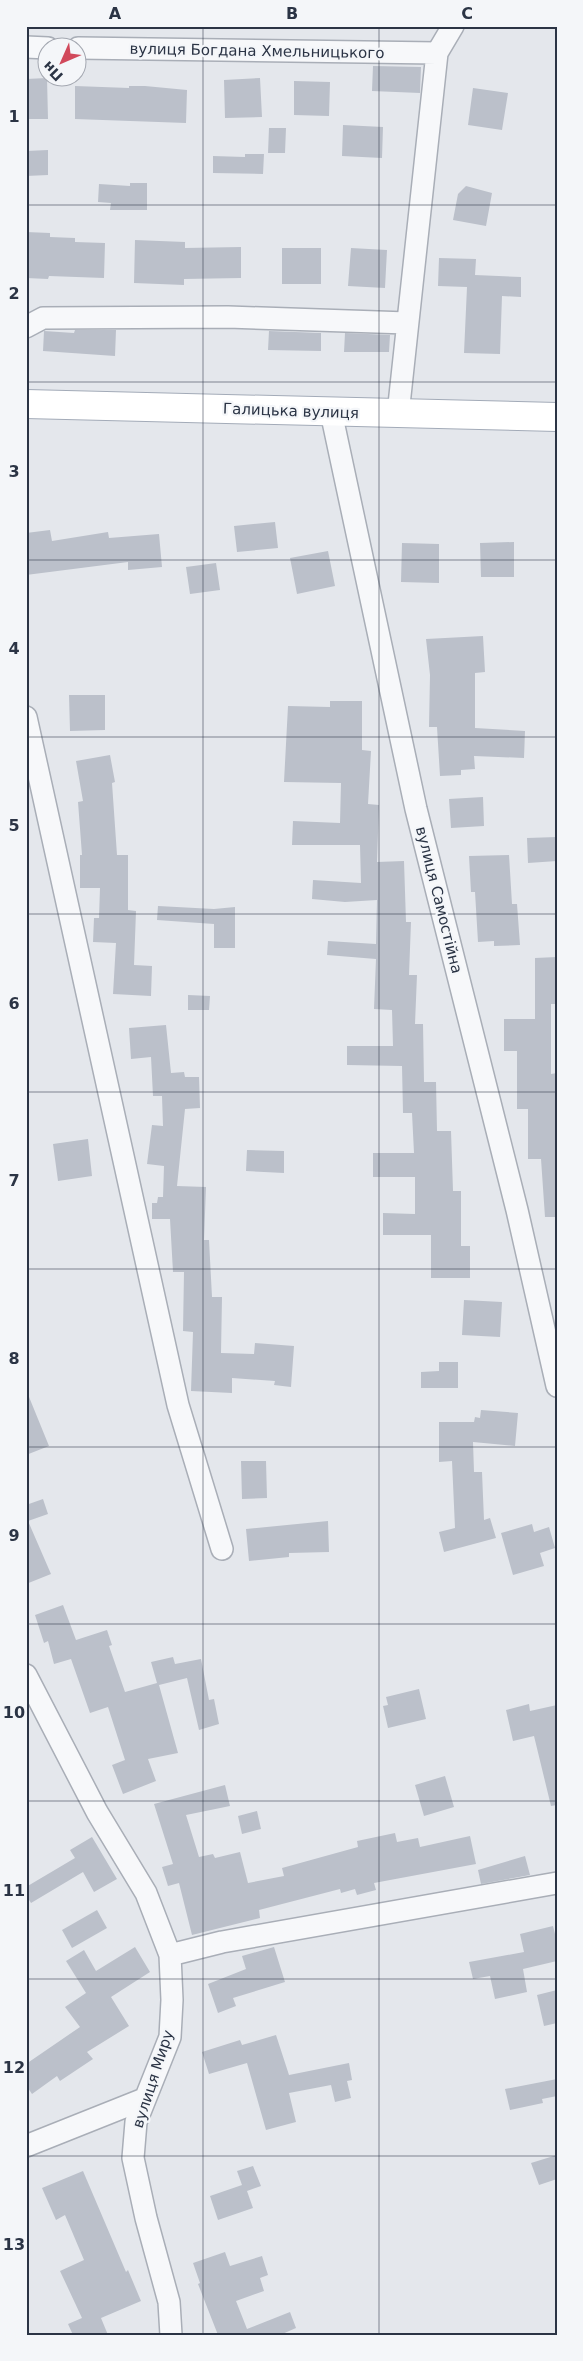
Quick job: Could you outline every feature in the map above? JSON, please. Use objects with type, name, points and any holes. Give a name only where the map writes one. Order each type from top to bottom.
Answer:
[{"type":"main road","name":"Галицька вулиця","points":[[26,404],[557,417]]},
{"type":"street","points":[[398,414],[437,53],[453,26]]},
{"type":"street","name":"вулиця Богдана Хмельницького","points":[[88,48],[437,53]]},
{"type":"street","points":[[26,327],[43,318],[228,317],[408,323]]},
{"type":"street","name":"вулиця Самостійна","points":[[331,412],[416,809],[517,1210],[557,1386]]},
{"type":"street","points":[[26,717],[178,1405],[222,1549]]},
{"type":"street","name":"вулиця Миру","points":[[26,1675],[97,1812],[146,1893],[170,1955],[172,2000],[170,2037],[136,2122],[133,2158],[146,2218],[169,2302],[171,2335]]},
{"type":"street","points":[[170,1955],[222,1942],[557,1883]]},
{"type":"street","points":[[26,2146],[144,2099]]},
{"type":"building","points":[[373,66],[421,67],[420,93],[372,91]]},
{"type":"building","points":[[38,78],[38,88],[47,88],[48,119],[26,119],[26,79]]},
{"type":"building","points":[[260,78],[262,117],[225,118],[224,80]]},
{"type":"building","points":[[294,81],[330,82],[329,116],[294,115]]},
{"type":"building","points":[[88,86],[129,88],[129,86],[145,86],[187,90],[186,123],[75,119],[75,88],[88,88]]},
{"type":"building","points":[[473,88],[508,93],[502,130],[468,125]]},
{"type":"building","points":[[343,125],[383,127],[382,158],[342,156]]},
{"type":"building","points":[[269,128],[286,128],[285,153],[268,153]]},
{"type":"building","points":[[48,150],[48,175],[26,176],[26,151]]},
{"type":"building","points":[[245,154],[264,154],[263,174],[213,173],[213,156],[245,157]]},
{"type":"building","points":[[130,183],[147,183],[147,210],[110,210],[111,203],[98,202],[99,184],[130,186]]},
{"type":"building","points":[[466,186],[492,193],[486,226],[453,220],[458,194]]},
{"type":"building","points":[[26,232],[50,233],[50,237],[75,238],[75,242],[105,243],[104,278],[49,276],[48,279],[26,278]]},
{"type":"building","points":[[135,240],[185,242],[185,248],[241,247],[241,278],[184,279],[184,285],[134,283]]},
{"type":"building","points":[[282,248],[321,248],[321,284],[282,284]]},
{"type":"building","points":[[351,248],[387,250],[385,288],[348,286]]},
{"type":"building","points":[[439,258],[476,259],[475,275],[521,277],[521,297],[502,296],[500,354],[464,353],[467,287],[438,286]]},
{"type":"building","points":[[75,330],[116,330],[115,356],[43,351],[44,331],[74,333]]},
{"type":"building","points":[[269,331],[321,333],[321,351],[268,350]]},
{"type":"building","points":[[345,333],[390,335],[389,352],[344,352]]},
{"type":"building","points":[[275,522],[278,548],[237,552],[234,526]]},
{"type":"building","points":[[50,530],[52,541],[108,532],[109,538],[159,534],[162,567],[128,570],[128,562],[26,575],[26,533]]},
{"type":"building","points":[[514,542],[514,577],[481,577],[480,543]]},
{"type":"building","points":[[402,543],[439,544],[439,583],[401,582]]},
{"type":"building","points":[[328,551],[335,586],[297,594],[290,558]]},
{"type":"building","points":[[216,563],[220,590],[190,594],[186,567]]},
{"type":"building","points":[[483,636],[485,672],[475,673],[475,728],[525,731],[524,758],[474,756],[475,769],[461,770],[461,775],[440,776],[437,727],[429,727],[430,675],[426,639]]},
{"type":"building","points":[[69,695],[105,695],[105,730],[70,731]]},
{"type":"building","points":[[330,701],[362,701],[362,750],[371,751],[368,804],[379,805],[377,862],[404,861],[406,922],[411,922],[409,975],[417,975],[415,1024],[423,1024],[424,1082],[436,1082],[437,1131],[451,1131],[453,1191],[461,1191],[461,1246],[470,1246],[470,1278],[431,1278],[431,1235],[383,1235],[383,1213],[415,1214],[415,1177],[373,1177],[373,1153],[414,1153],[412,1113],[403,1113],[402,1066],[347,1065],[347,1046],[393,1046],[392,1010],[374,1009],[376,959],[327,955],[328,941],[376,944],[377,900],[345,902],[312,899],[313,880],[361,883],[360,845],[292,845],[293,821],[340,823],[341,783],[284,782],[288,706],[330,707]]},
{"type":"building","points":[[110,755],[115,782],[112,783],[117,855],[128,855],[128,910],[136,911],[134,965],[152,966],[151,996],[113,994],[116,943],[93,942],[94,918],[99,918],[100,888],[80,888],[80,855],[82,855],[78,802],[83,801],[76,761]]},
{"type":"building","points":[[483,797],[484,826],[451,828],[449,799]]},
{"type":"building","points":[[557,837],[557,861],[528,863],[527,838]]},
{"type":"building","points":[[509,855],[512,904],[517,904],[520,945],[494,946],[494,941],[478,942],[475,892],[471,892],[469,856]]},
{"type":"building","points":[[158,906],[214,909],[235,907],[235,948],[214,948],[214,924],[157,920]]},
{"type":"building","points":[[557,957],[557,1004],[551,1004],[551,1074],[557,1073],[557,1217],[545,1217],[541,1159],[528,1159],[528,1109],[517,1109],[517,1051],[504,1051],[504,1019],[535,1019],[535,958]]},
{"type":"building","points":[[188,995],[210,996],[209,1010],[188,1010]]},
{"type":"building","points":[[166,1025],[171,1073],[184,1072],[185,1077],[199,1077],[200,1108],[185,1109],[177,1186],[206,1187],[204,1240],[209,1240],[212,1297],[222,1297],[221,1353],[254,1354],[255,1343],[294,1346],[291,1387],[274,1385],[275,1381],[232,1378],[232,1393],[191,1391],[193,1332],[183,1331],[184,1272],[173,1272],[170,1219],[152,1219],[152,1203],[157,1203],[158,1197],[163,1197],[164,1166],[147,1164],[152,1125],[163,1126],[162,1096],[153,1096],[151,1057],[131,1059],[129,1028]]},
{"type":"building","points":[[88,1139],[92,1176],[58,1181],[53,1144]]},
{"type":"building","points":[[247,1150],[284,1151],[284,1173],[246,1171]]},
{"type":"building","points":[[464,1300],[502,1302],[500,1337],[462,1335]]},
{"type":"building","points":[[439,1362],[458,1362],[458,1388],[421,1388],[421,1372],[439,1371]]},
{"type":"building","points":[[26,1393],[49,1446],[26,1455]]},
{"type":"building","points":[[481,1410],[518,1413],[515,1446],[473,1442],[474,1472],[482,1472],[484,1520],[490,1518],[496,1538],[444,1552],[439,1532],[455,1528],[452,1461],[439,1462],[439,1422],[474,1422],[475,1417],[480,1418]]},
{"type":"building","points":[[241,1461],[266,1461],[267,1498],[242,1499]]},
{"type":"building","points":[[43,1499],[48,1514],[28,1521],[51,1574],[26,1584],[26,1505]]},
{"type":"building","points":[[328,1521],[329,1552],[289,1553],[289,1557],[249,1561],[246,1529]]},
{"type":"building","points":[[532,1524],[534,1532],[549,1527],[555,1548],[540,1553],[544,1566],[513,1575],[501,1533]]},
{"type":"building","points":[[63,1605],[76,1640],[107,1630],[112,1645],[109,1646],[125,1692],[157,1683],[151,1662],[173,1657],[175,1664],[201,1659],[209,1700],[214,1699],[219,1724],[199,1730],[187,1678],[159,1685],[178,1753],[148,1759],[156,1781],[123,1794],[112,1765],[125,1760],[108,1707],[90,1713],[71,1659],[54,1664],[48,1641],[44,1643],[35,1615]]},
{"type":"building","points":[[419,1689],[426,1719],[388,1728],[383,1706],[388,1705],[386,1697]]},
{"type":"building","points":[[529,1704],[530,1711],[557,1705],[557,1805],[551,1806],[534,1736],[513,1741],[506,1710]]},
{"type":"building","points":[[445,1776],[454,1807],[424,1816],[415,1785]]},
{"type":"building","points":[[225,1785],[230,1806],[186,1815],[199,1857],[213,1854],[215,1858],[240,1852],[248,1883],[284,1876],[282,1868],[358,1847],[357,1841],[395,1833],[397,1842],[418,1838],[420,1847],[470,1836],[476,1864],[374,1883],[376,1890],[357,1895],[355,1889],[341,1893],[340,1889],[259,1910],[260,1918],[192,1935],[179,1883],[168,1886],[162,1867],[173,1864],[154,1804]]},
{"type":"building","points":[[257,1811],[261,1829],[242,1834],[238,1816]]},
{"type":"building","points":[[92,1837],[117,1879],[94,1892],[83,1872],[31,1903],[26,1895],[26,1887],[75,1858],[70,1850]]},
{"type":"building","points":[[525,1856],[530,1875],[481,1884],[478,1870]]},
{"type":"building","points":[[97,1910],[107,1928],[72,1948],[62,1930]]},
{"type":"building","points":[[553,1926],[557,1942],[557,1961],[523,1969],[527,1992],[495,1999],[490,1976],[473,1979],[469,1962],[524,1952],[520,1934]]},
{"type":"building","points":[[135,1947],[150,1972],[111,1997],[129,2026],[87,2052],[93,2059],[60,2081],[57,2076],[32,2094],[26,2085],[26,2064],[80,2027],[65,2007],[86,1993],[66,1961],[84,1950],[96,1971]]},
{"type":"building","points":[[274,1947],[285,1982],[233,1998],[236,2006],[218,2013],[208,1984],[246,1969],[242,1956]]},
{"type":"building","points":[[557,1990],[557,2023],[544,2026],[537,1995]]},
{"type":"building","points":[[276,2035],[289,2075],[349,2063],[352,2080],[347,2081],[351,2098],[335,2102],[331,2085],[289,2093],[296,2122],[266,2130],[247,2063],[209,2074],[202,2052],[240,2040],[242,2045]]},
{"type":"building","points":[[557,2079],[557,2096],[542,2099],[543,2103],[510,2110],[505,2089]]},
{"type":"building","points":[[557,2155],[557,2179],[539,2185],[531,2163]]},
{"type":"building","points":[[253,2166],[261,2186],[247,2191],[253,2208],[218,2220],[210,2196],[242,2185],[237,2171]]},
{"type":"building","points":[[83,2171],[126,2272],[128,2270],[141,2301],[101,2318],[108,2335],[73,2335],[68,2324],[82,2318],[60,2271],[84,2260],[65,2215],[56,2220],[42,2188]]},
{"type":"building","points":[[225,2252],[230,2266],[262,2256],[268,2275],[260,2278],[264,2291],[236,2301],[247,2329],[290,2312],[296,2328],[280,2335],[218,2335],[198,2284],[200,2283],[193,2263]]}]
